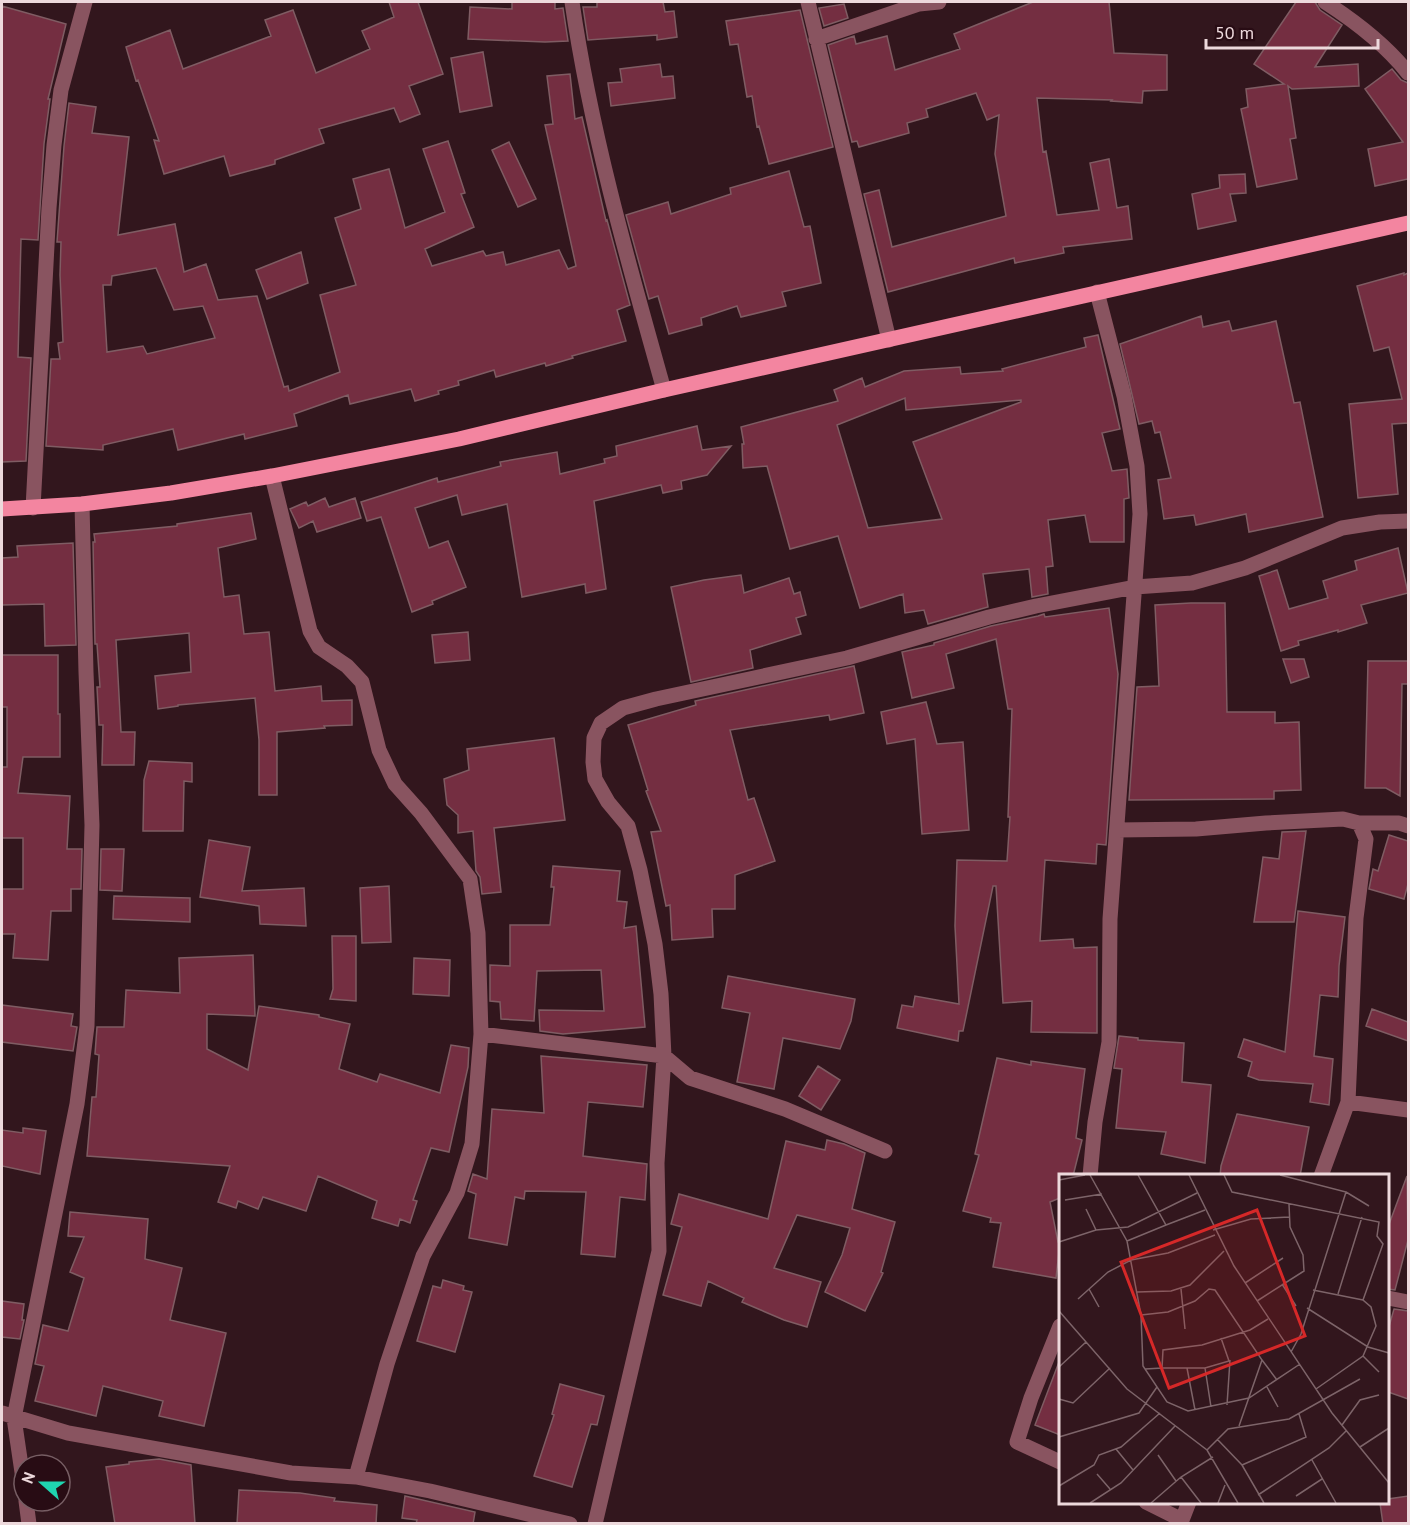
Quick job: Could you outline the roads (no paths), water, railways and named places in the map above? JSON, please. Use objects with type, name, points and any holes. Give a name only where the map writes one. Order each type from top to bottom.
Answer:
[{"type":"main road","points":[[2,509],[82,504],[171,493],[272,476],[459,439],[664,390],[1408,223]]},
{"type":"street","points":[[33,508],[54,145],[61,90],[85,2]]},
{"type":"street","points":[[572,2],[580,62],[604,164],[664,390]]},
{"type":"street","points":[[808,2],[889,340]]},
{"type":"street","points":[[816,39],[919,4],[939,2]]},
{"type":"street","points":[[1325,2],[1372,36],[1396,58],[1408,73]]},
{"type":"street","points":[[1090,1174],[1095,1122],[1109,1042],[1110,919],[1140,514],[1137,466],[1124,396],[1097,292]]},
{"type":"street","points":[[272,476],[310,631],[319,647],[347,666],[362,682],[379,750],[395,784],[421,813],[471,879],[478,933],[481,1034],[472,1144],[457,1193],[423,1256],[387,1364],[356,1478]]},
{"type":"street","points":[[16,1453],[8,1416],[76,1104],[87,1026],[92,825],[82,504]]},
{"type":"street","points":[[595,1524],[659,1251],[657,1163],[664,1056],[658,964],[640,870],[628,826],[608,802],[595,779],[594,738],[602,723],[622,708],[656,699],[847,658],[1017,610],[1095,593],[1135,587],[1192,583],[1245,568],[1342,528],[1380,522],[1408,521]]},
{"type":"street","points":[[1117,830],[1196,829],[1343,819],[1359,823],[1399,823],[1408,826]]},
{"type":"street","points":[[1322,1174],[1348,1102],[1355,928],[1366,839],[1359,823]]},
{"type":"street","points":[[481,1034],[664,1056],[690,1078],[785,1109],[885,1151]]},
{"type":"street","points":[[1348,1102],[1408,1110]]},
{"type":"street","points":[[1389,1298],[1408,1302]]},
{"type":"street","points":[[1059,1328],[1031,1398],[1017,1442],[1059,1462]]},
{"type":"street","points":[[8,1416],[68,1433],[291,1473],[356,1478],[430,1491],[570,1524]]},
{"type":"street","points":[[1148,1504],[1181,1522],[1189,1504]]}]
